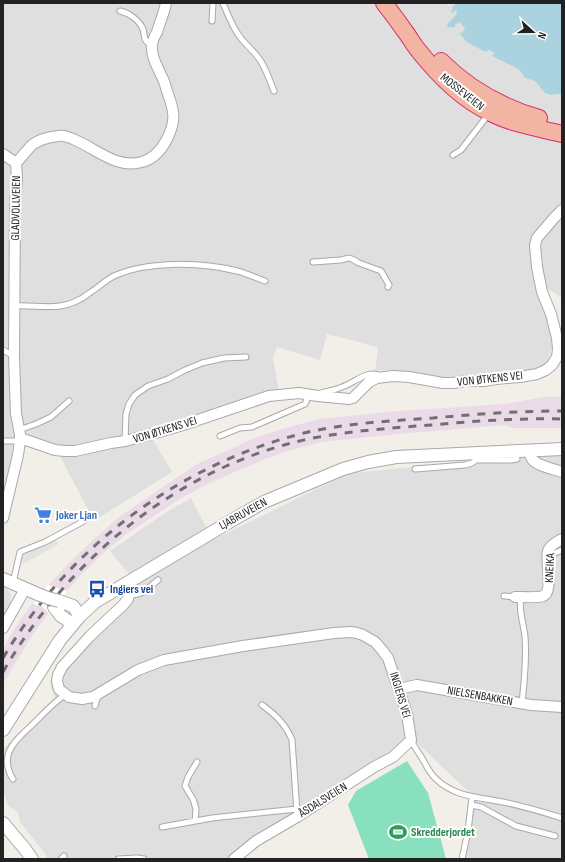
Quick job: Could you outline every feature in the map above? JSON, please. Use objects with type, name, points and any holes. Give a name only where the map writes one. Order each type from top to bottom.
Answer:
[{"type":"highway","name":"MOSSEVEIEN","points":[[384,3],[417,49],[439,74],[474,104],[528,115],[562,124]]},
{"type":"highway","name":"MOSSEVEIEN","points":[[493,108],[513,121],[562,134]]},
{"type":"street","points":[[152,45],[165,11],[166,3]]},
{"type":"street","name":"GLADVOLLVEIEN","points":[[3,518],[18,455],[19,436],[16,414],[14,356],[16,163],[33,144],[41,140],[58,136],[67,136],[111,159],[127,164],[143,162],[155,155],[165,144],[170,134],[174,114],[163,78],[156,67],[152,45]]},
{"type":"street","points":[[3,154],[16,163]]},
{"type":"street","name":"VON ØTKENS VEI","points":[[19,436],[55,450],[75,451],[110,443],[125,442],[183,425],[269,396],[295,393],[349,399],[356,396],[369,382],[383,377],[409,377],[443,383],[453,383],[484,381],[537,374],[546,370],[552,365],[557,357],[558,349],[551,314],[542,292],[537,267],[535,244],[537,238],[562,210]]},
{"type":"street","name":"LJABRUVEIEN","points":[[3,730],[56,646],[76,620],[98,600],[128,589],[257,506],[343,469],[389,458],[420,456],[475,456],[530,450],[562,449]]},
{"type":"street","points":[[530,450],[530,457],[533,461],[562,472]]},
{"type":"street","name":"KNEIKA","points":[[518,597],[542,596],[546,594],[549,582],[548,551],[562,539]]},
{"type":"street","points":[[8,581],[50,601],[73,606],[76,620]]},
{"type":"street","points":[[3,628],[26,589]]},
{"type":"street","points":[[65,694],[59,689],[57,681],[62,667],[90,636],[123,605],[128,598],[128,589]]},
{"type":"street","name":"INGIERS VEI","points":[[65,694],[69,697],[82,699],[93,697],[138,670],[164,660],[244,646],[334,633],[351,632],[367,637],[375,642],[388,658],[407,714],[410,740]]},
{"type":"street","name":"NIELSENBAKKEN","points":[[399,689],[417,685],[522,704],[562,707]]},
{"type":"street","name":"ÅSDALSVEIEN","points":[[234,859],[256,841],[297,813],[393,757],[410,740]]},
{"type":"street","points":[[3,823],[32,859]]},
{"type":"lane","points":[[212,21],[213,3]]},
{"type":"lane","points":[[223,3],[228,18],[234,29],[261,61],[274,91]]},
{"type":"lane","points":[[120,11],[137,20],[143,30],[145,40],[152,45]]},
{"type":"lane","points":[[453,155],[461,150],[493,108]]},
{"type":"lane","points":[[313,262],[349,258],[352,259],[381,271],[389,285],[388,287]]},
{"type":"lane","points":[[14,306],[65,305],[88,295],[116,275],[131,270],[164,265],[182,264],[211,266],[239,271],[265,281]]},
{"type":"lane","points":[[3,350],[14,356]]},
{"type":"lane","points":[[125,442],[126,414],[129,404],[135,395],[156,382],[202,363],[224,358],[246,357]]},
{"type":"lane","points":[[220,436],[240,428],[252,427],[305,404],[309,395],[342,387],[366,375],[376,373],[383,377]]},
{"type":"lane","points":[[3,441],[19,436],[36,424],[51,417],[69,402]]},
{"type":"lane","points":[[415,469],[465,465],[472,463],[475,456],[511,460],[517,459]]},
{"type":"lane","points":[[8,581],[20,552],[45,542],[84,521]]},
{"type":"lane","points":[[548,556],[562,550]]},
{"type":"lane","points":[[128,589],[137,595],[141,594],[158,580]]},
{"type":"lane","points":[[504,596],[518,597],[520,605],[525,644],[522,704]]},
{"type":"lane","points":[[13,779],[10,776],[7,764],[11,748],[16,740],[65,694]]},
{"type":"lane","points":[[95,706],[98,694]]},
{"type":"lane","points":[[162,827],[212,818],[297,813],[292,740],[289,732],[280,719],[262,705]]},
{"type":"lane","name":"INGIERS VEI","points":[[410,740],[422,758],[427,769],[436,779],[450,789],[472,797],[517,805],[562,818]]},
{"type":"lane","points":[[196,821],[196,809],[193,799],[185,786],[188,777],[197,762]]},
{"type":"lane","points":[[462,859],[468,830],[472,797]]},
{"type":"lane","points":[[471,805],[480,807],[516,826],[555,836]]},
{"type":"lane","points":[[118,859],[144,859]]},
{"type":"shaded area","points":[[3,3],[446,3],[448,6],[453,3],[458,14],[448,23],[455,25],[460,22],[465,29],[460,33],[484,52],[489,50],[493,52],[494,54],[492,55],[518,69],[525,78],[535,81],[546,94],[562,95],[562,298],[536,281],[552,335],[552,348],[548,360],[543,367],[535,372],[501,377],[430,378],[389,370],[375,371],[378,348],[327,334],[320,360],[277,347],[273,358],[279,392],[233,403],[149,433],[172,472],[94,521],[55,447],[16,436],[13,457],[3,499]]},
{"type":"shaded area","points":[[544,397],[562,397],[562,428],[513,428],[505,425],[321,442],[265,459],[207,484],[180,499],[128,533],[102,554],[78,578],[46,616],[30,639],[3,684],[3,649],[30,606],[65,567],[119,517],[199,463],[257,437],[319,419],[397,411],[505,404]]},
{"type":"shaded area","points":[[562,455],[562,859],[465,859],[474,797],[416,742],[232,859],[47,859],[46,855],[20,822],[18,812],[8,806],[3,790],[3,749],[55,697],[51,688],[51,679],[54,671],[62,659],[121,599],[141,589],[110,551],[165,513],[191,498],[213,540],[349,473]]},
{"type":"shaded area","points":[[53,539],[59,544],[23,564],[17,558]]},
{"type":"shaded area","points":[[3,587],[6,588],[11,594],[10,605],[3,620]]},
{"type":"green space","name":"Skredderjordet","points":[[407,761],[428,793],[446,859],[369,859],[348,805],[356,791]]},
{"type":"water","points":[[453,3],[562,3],[562,95],[546,94],[535,81],[525,78],[518,69],[492,56],[494,54],[493,52],[489,50],[485,52],[467,42],[459,33],[465,29],[460,22],[453,28],[447,27],[448,23],[457,14],[456,10],[452,13],[450,12],[453,10],[452,7],[455,5]]},
{"type":"pier","points":[[48,585],[67,591],[49,614],[41,606],[33,604]]},
{"type":"railway","points":[[3,658],[30,618],[60,581],[94,546],[131,516],[171,489],[213,466],[258,447],[304,433],[336,427],[384,421],[481,414],[562,411]]},
{"type":"railway","points":[[3,672],[29,631],[60,592],[94,556],[132,524],[172,495],[215,471],[261,452],[308,439],[339,434],[480,421],[562,419]]},
{"type":"place","name":"Joker Ljan","points":[[43,515]]},
{"type":"place","name":"Ingiers vei","points":[[97,589]]},
{"type":"place","name":"Skredderjordet","points":[[398,832]]}]
